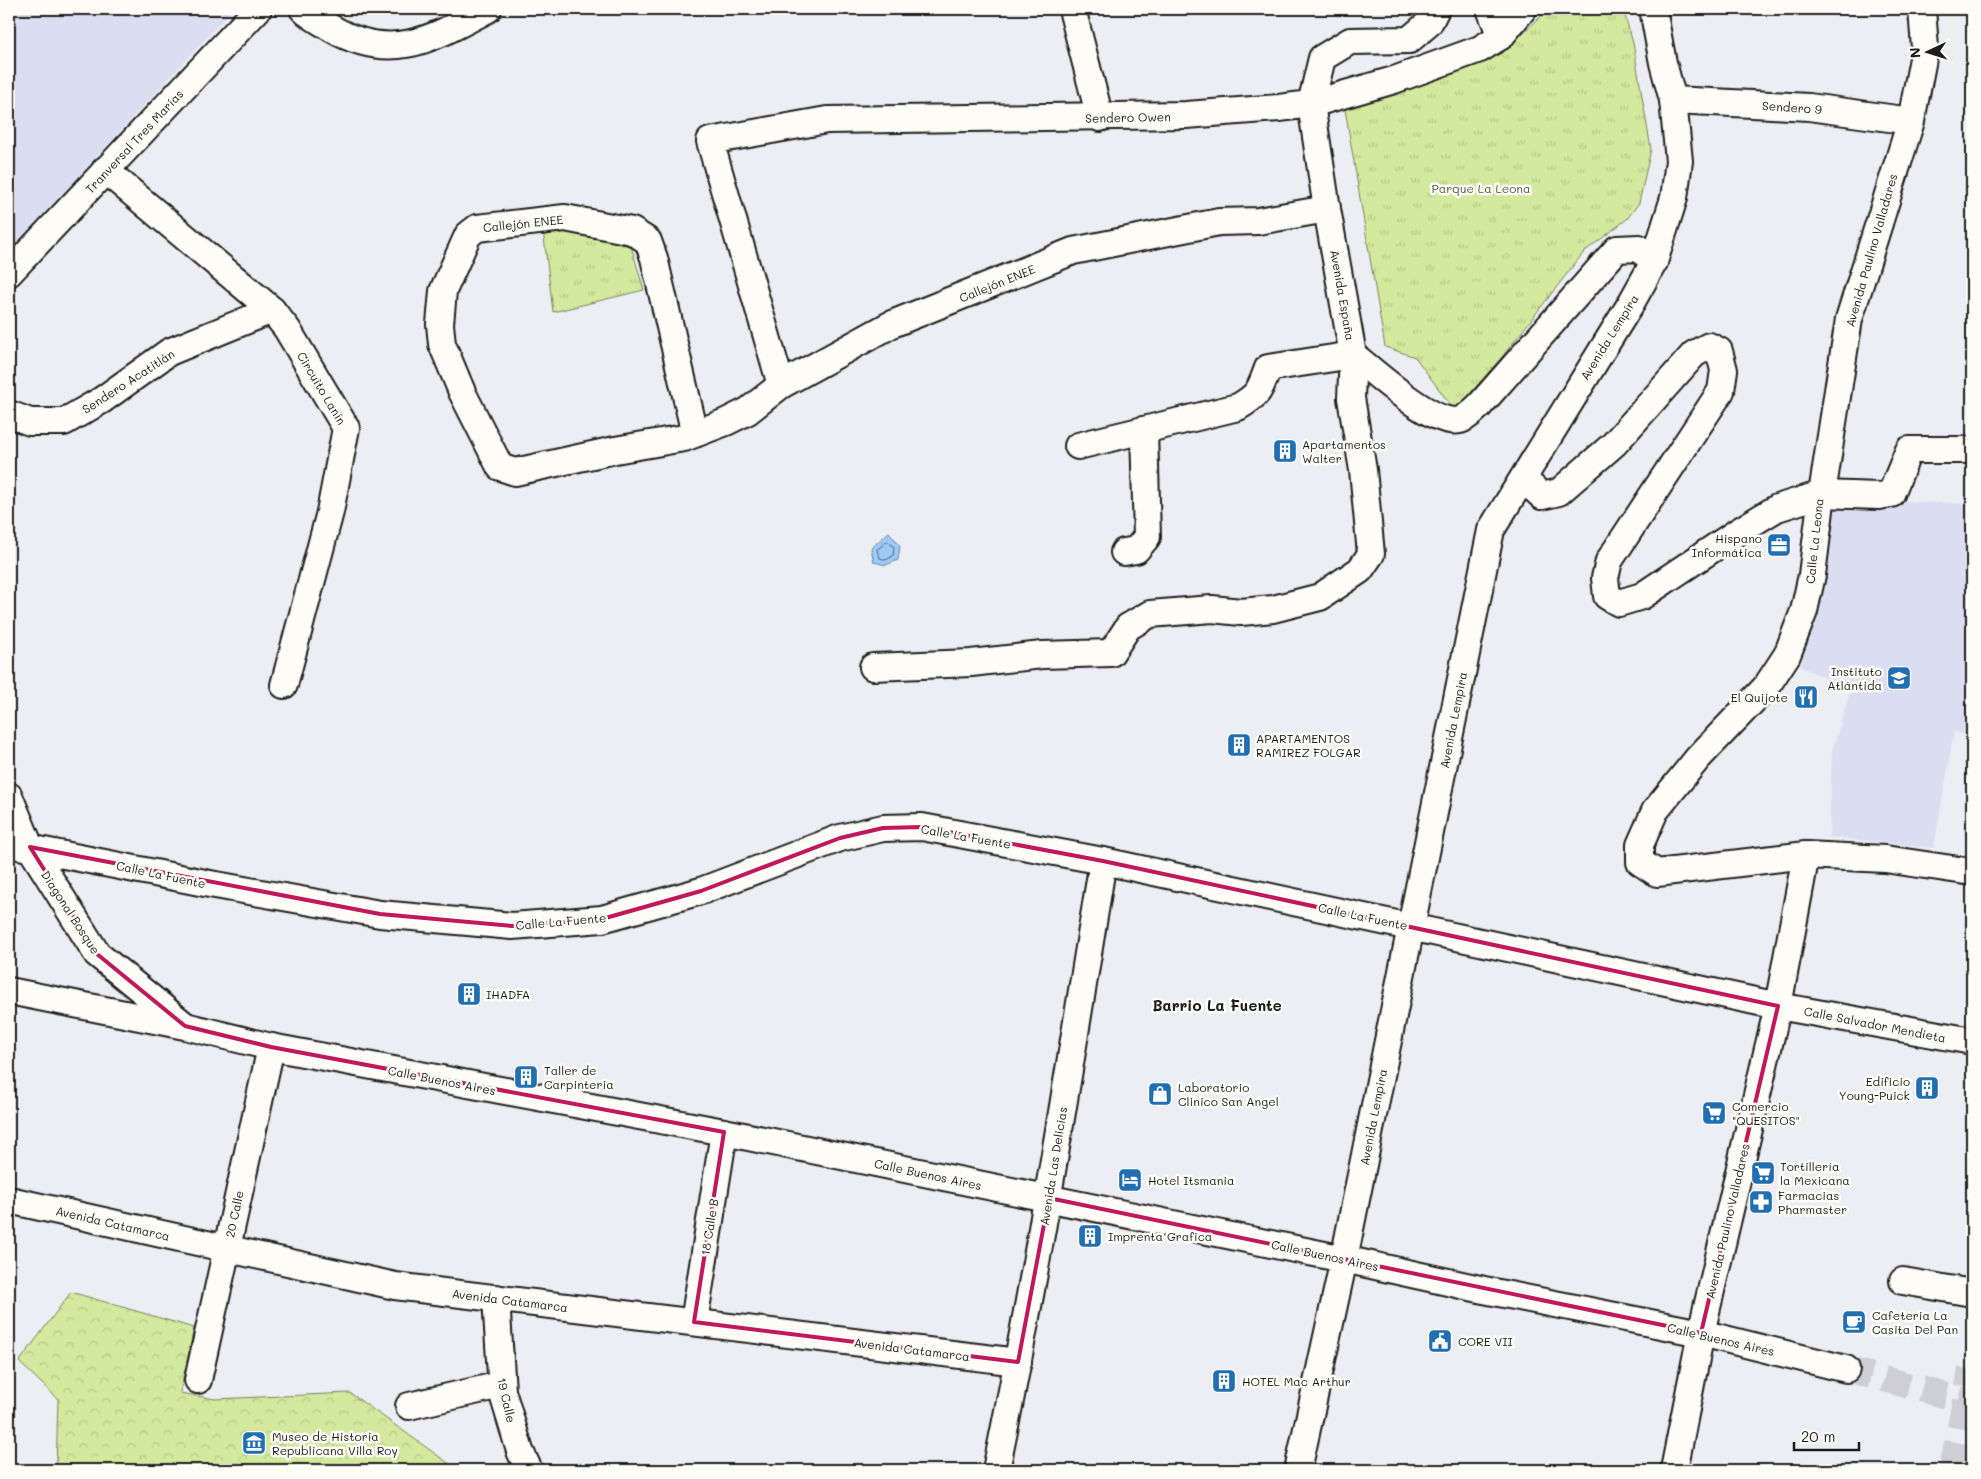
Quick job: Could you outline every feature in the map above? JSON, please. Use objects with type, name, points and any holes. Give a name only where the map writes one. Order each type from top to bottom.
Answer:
[{"type":"street","name":"Tranversal Tres Marías","points":[[9,272],[258,9]]},
{"type":"street","points":[[303,9],[309,15],[340,33],[358,41],[379,46],[402,45],[436,37],[488,9]]},
{"type":"street","points":[[1072,9],[1100,118]]},
{"type":"street","name":"Avenida España","points":[[1436,9],[1429,23],[1409,40],[1350,41],[1322,58],[1311,104],[1327,209],[1354,355],[1422,409],[1447,420],[1462,420],[1479,406],[1616,249],[1639,248],[1654,262]]},
{"type":"street","points":[[1490,9],[1501,36]]},
{"type":"street","name":"Sendero Owen","points":[[781,385],[710,141],[827,120],[1186,116],[1311,104],[1440,65],[1480,49],[1501,36],[1523,9]]},
{"type":"street","name":"Avenida Lempira","points":[[1298,1470],[1344,1259],[1491,530],[1654,262],[1674,198],[1679,161],[1673,100],[1662,63],[1653,9]]},
{"type":"street","name":"Avenida Paulino Valladares","points":[[1822,494],[1849,319],[1911,121],[1925,48],[1922,9]]},
{"type":"street","name":"Sendero 9","points":[[1673,100],[1809,107],[1911,121]]},
{"type":"street","name":"Circuito Lanín","points":[[105,170],[272,310],[286,329],[346,428],[330,512],[284,685]]},
{"type":"street","name":"Callejón ENEE","points":[[695,434],[654,258],[648,241],[632,231],[565,218],[476,228],[468,235],[443,291],[440,324],[442,344],[462,392],[500,467],[515,472],[615,450],[684,438],[695,434],[748,411],[781,385],[892,324],[1073,252],[1219,222],[1258,221],[1327,209]]},
{"type":"street","name":"Sendero Acatitlán","points":[[9,414],[30,422],[64,422],[102,400],[169,352],[272,310]]},
{"type":"street","name":"Calle La Leona","points":[[1523,479],[1542,496],[1559,492],[1614,444],[1694,354],[1709,346],[1719,351],[1724,370],[1721,391],[1608,561],[1605,578],[1607,596],[1619,602],[1642,596],[1777,508],[1822,494],[1812,575],[1804,611],[1787,655],[1766,687],[1698,758],[1656,811],[1640,845],[1640,862],[1657,873],[1806,855],[1885,859],[1972,872]]},
{"type":"street","points":[[873,667],[971,663],[1042,656],[1111,654],[1128,627],[1152,614],[1212,609],[1241,612],[1273,609],[1320,597],[1360,570],[1371,554],[1363,470],[1351,398],[1354,355],[1268,368],[1262,386],[1253,399],[1238,407],[1078,446]]},
{"type":"street","points":[[1124,552],[1136,550],[1147,536],[1144,430]]},
{"type":"street","points":[[1822,494],[1879,496],[1892,494],[1909,450],[1972,450]]},
{"type":"street","name":"Diagonal Bosque","points":[[9,796],[19,845],[97,954],[185,1026]]},
{"type":"street","name":"Calle La Fuente","points":[[19,845],[210,884],[380,914],[512,926],[602,919],[701,891],[840,838],[883,828],[922,828],[1103,861],[1778,1006]]},
{"type":"street","name":"Avenida Paulino Valladares","points":[[1674,1470],[1701,1334],[1778,1006],[1806,855]]},
{"type":"street","name":"Avenida Las Delicias","points":[[996,1470],[1048,1198],[1103,861]]},
{"type":"street","name":"Calle Buenos Aires","points":[[9,991],[185,1026],[271,1048],[724,1132],[1048,1198],[1701,1334],[1846,1369]]},
{"type":"street","name":"Calle Salvador Mendieta","points":[[1778,1006],[1972,1042]]},
{"type":"street","name":"20 Calle","points":[[198,1380],[271,1048]]},
{"type":"street","name":"18 Calle B","points":[[694,1322],[724,1132]]},
{"type":"street","name":"Avenida Catamarca","points":[[9,1200],[395,1286],[1018,1362]]},
{"type":"street","points":[[1903,1281],[1972,1293]]},
{"type":"street","name":"19 Calle","points":[[496,1298],[501,1386],[520,1451],[528,1470]]},
{"type":"street","points":[[409,1406],[501,1386]]},
{"type":"highlighted area","points":[[922,827],[1103,861],[1778,1006],[1701,1333],[1049,1198],[1018,1362],[694,1322],[724,1132],[271,1047],[185,1026],[97,954],[30,847],[380,914],[512,926],[602,919],[701,891],[840,838],[883,828]]},
{"type":"shaded area","points":[[22,9],[233,9],[9,252],[9,24]]},
{"type":"shaded area","name":"Instituto Atlántida","points":[[1834,498],[1972,504],[1972,736],[1954,732],[1934,848],[1829,837],[1832,750],[1851,689],[1801,667],[1820,579]]},
{"type":"green space","name":"Parque La Leona","points":[[1549,9],[1623,9],[1633,43],[1651,149],[1639,203],[1627,219],[1584,252],[1502,357],[1455,411],[1415,357],[1385,347],[1343,97],[1440,75],[1501,53]]},
{"type":"green space","points":[[564,225],[631,246],[644,290],[553,312],[543,229]]},
{"type":"green space","points":[[71,1292],[194,1328],[180,1393],[215,1399],[350,1393],[458,1470],[56,1470],[58,1399],[19,1362]]},
{"type":"water","points":[[889,532],[900,546],[898,560],[886,565],[874,562],[871,548]]},
{"type":"tunnel","points":[[1846,1369],[1966,1401]]},
{"type":"tunnel","points":[[1953,1470],[1972,1370]]},
{"type":"place","name":"Apartamentos Walter","points":[[1285,451]]},
{"type":"place","name":"Hispano Informática","points":[[1779,545]]},
{"type":"place","name":"Instituto Atlántida","points":[[1899,678]]},
{"type":"place","name":"El Quijote","points":[[1806,697]]},
{"type":"place","name":"APARTAMENTOS RAMIREZ FOLGAR","points":[[1239,745]]},
{"type":"place","name":"IHADFA","points":[[469,994]]},
{"type":"place","name":"Taller de Carpinteria","points":[[526,1077]]},
{"type":"place","name":"Edificio Young-Puick","points":[[1927,1088]]},
{"type":"place","name":"Laboratorio Clinico San Angel","points":[[1160,1094]]},
{"type":"place","name":"Comercio \"QUESITOS\"","points":[[1714,1113]]},
{"type":"place","name":"Tortillería la Mexicana","points":[[1763,1173]]},
{"type":"place","name":"Hotel Itsmania","points":[[1130,1180]]},
{"type":"place","name":"Farmacias Pharmaster","points":[[1761,1202]]},
{"type":"place","name":"Imprenta Grafica","points":[[1090,1236]]},
{"type":"place","name":"Cafeteria La Casita Del Pan","points":[[1854,1322]]},
{"type":"place","name":"CORE VII","points":[[1440,1341]]},
{"type":"place","name":"HOTEL Mac Arthur","points":[[1224,1381]]},
{"type":"place","name":"Museo de Historia Republicana Villa Roy","points":[[254,1443]]},
{"type":"district","name":"Barrio La Fuente","points":[[1217,1005]]}]
